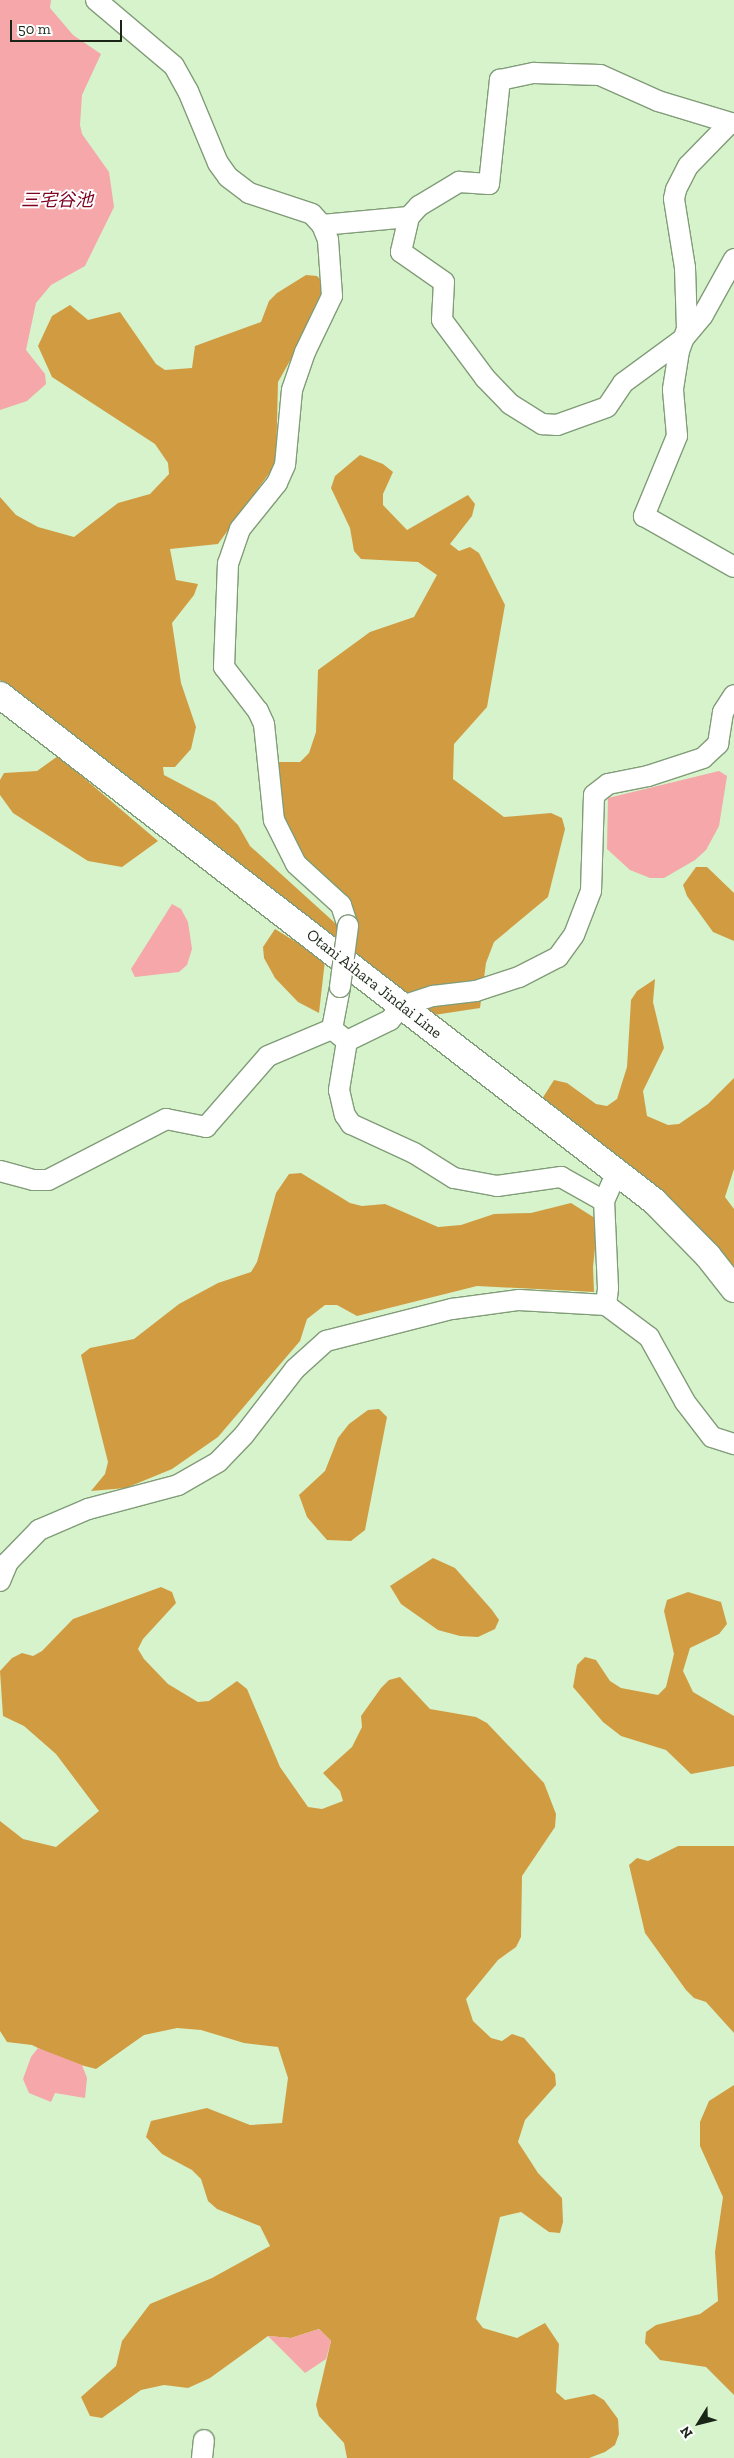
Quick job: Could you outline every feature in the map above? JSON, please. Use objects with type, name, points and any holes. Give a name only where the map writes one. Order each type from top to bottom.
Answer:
[{"type":"main road","name":"Otani Aihara Jindai Line","points":[[0,696],[654,1201],[708,1256],[734,1289]]},
{"type":"street","points":[[96,0],[174,66],[185,84],[218,163],[234,184],[265,199],[302,209],[322,225],[330,257],[332,296],[305,352],[292,390],[285,465],[277,483],[240,529],[228,563],[224,667],[258,711],[264,724],[274,820],[296,864],[341,905],[348,926],[340,987],[339,1090],[345,1115],[351,1124],[414,1153],[454,1178],[497,1186],[561,1177],[604,1201]]},
{"type":"street","points":[[734,258],[703,315],[683,339],[623,382],[607,407],[557,425],[542,424],[510,404],[485,378],[442,320],[444,282],[401,252],[409,217],[419,206],[459,182],[489,184],[500,80],[534,73],[600,75],[658,101],[732,124],[688,166],[676,190],[674,199],[685,268],[687,329],[683,339],[673,390],[677,436],[644,516],[734,567]]},
{"type":"street","points":[[322,225],[409,217]]},
{"type":"street","points":[[0,1171],[33,1180],[48,1180],[166,1119],[206,1127],[268,1056],[390,1020],[402,1006],[433,996],[476,991],[519,977],[558,957],[574,936],[591,890],[594,795],[608,784],[658,774],[703,758],[718,744],[723,712],[734,694]]},
{"type":"street","points":[[606,1305],[608,1288],[604,1201],[617,1172]]},
{"type":"street","points":[[0,1581],[8,1562],[39,1530],[88,1509],[178,1485],[218,1462],[244,1435],[295,1369],[326,1341],[452,1310],[520,1300],[606,1305],[649,1337],[684,1402],[712,1437],[734,1444]]},
{"type":"shaded area","points":[[306,275],[317,276],[325,285],[326,297],[278,382],[276,464],[218,544],[170,549],[176,580],[198,584],[194,595],[172,623],[181,683],[196,727],[191,749],[175,767],[163,767],[164,775],[215,802],[238,825],[250,846],[335,923],[337,889],[300,858],[280,829],[278,762],[300,762],[309,753],[316,732],[318,670],[370,632],[414,617],[437,575],[418,562],[361,559],[354,551],[350,528],[331,488],[335,476],[360,455],[383,464],[393,472],[383,494],[383,505],[407,530],[468,495],[475,504],[472,516],[450,544],[459,551],[470,547],[479,553],[505,605],[487,707],[454,744],[453,779],[504,817],[551,813],[562,818],[565,829],[548,897],[494,942],[486,963],[480,1008],[434,1015],[0,680],[0,497],[16,515],[38,527],[74,537],[118,503],[150,494],[169,474],[168,463],[155,444],[52,377],[38,346],[52,316],[70,305],[88,320],[120,312],[156,364],[165,370],[192,368],[195,346],[261,322],[269,301],[277,293]]},
{"type":"shaded area","points":[[58,756],[158,841],[122,867],[88,861],[13,813],[0,795],[0,780],[4,773],[37,771]]},
{"type":"shaded area","points":[[696,867],[707,867],[734,893],[734,941],[713,932],[687,896],[683,885]]},
{"type":"shaded area","points":[[275,929],[325,960],[319,1013],[298,1002],[275,978],[264,958],[263,947]]},
{"type":"shaded area","points":[[655,979],[653,1002],[664,1048],[643,1091],[647,1116],[668,1125],[679,1124],[708,1104],[734,1078],[734,1169],[725,1197],[734,1209],[734,1274],[542,1099],[554,1080],[567,1083],[596,1104],[607,1106],[617,1099],[627,1067],[631,1000],[637,991]]},
{"type":"shaded area","points":[[301,1173],[350,1203],[362,1206],[385,1204],[438,1227],[461,1225],[494,1214],[531,1213],[571,1203],[598,1220],[593,1267],[594,1292],[477,1286],[357,1316],[337,1305],[325,1305],[307,1319],[300,1341],[218,1437],[172,1469],[126,1488],[91,1491],[105,1474],[108,1462],[81,1355],[90,1348],[134,1339],[179,1304],[218,1283],[251,1272],[257,1262],[276,1193],[289,1174]]},
{"type":"shaded area","points":[[379,1409],[387,1417],[365,1530],[351,1541],[327,1540],[307,1517],[299,1495],[325,1471],[338,1438],[349,1424],[368,1410]]},
{"type":"shaded area","points":[[433,1558],[455,1568],[492,1610],[499,1620],[495,1629],[478,1637],[460,1636],[438,1630],[401,1604],[390,1586]]},
{"type":"shaded area","points":[[161,1587],[172,1592],[176,1603],[143,1639],[138,1649],[144,1659],[168,1684],[198,1702],[209,1701],[237,1681],[247,1689],[280,1767],[308,1807],[322,1809],[343,1801],[340,1791],[323,1773],[352,1747],[362,1727],[361,1716],[381,1688],[389,1680],[400,1677],[430,1709],[476,1717],[487,1723],[544,1783],[556,1814],[555,1827],[522,1876],[521,1937],[516,1947],[498,1960],[466,1999],[473,2021],[491,2038],[502,2041],[512,2034],[524,2038],[555,2074],[556,2085],[525,2120],[518,2142],[538,2173],[562,2198],[563,2222],[560,2233],[549,2232],[521,2212],[500,2217],[476,2319],[483,2328],[517,2338],[545,2323],[559,2344],[556,2392],[565,2400],[594,2394],[604,2400],[618,2419],[619,2434],[615,2445],[605,2452],[589,2458],[347,2458],[344,2443],[319,2416],[316,2405],[331,2341],[319,2329],[291,2338],[268,2336],[210,2378],[188,2388],[164,2385],[141,2390],[102,2418],[90,2416],[81,2397],[116,2366],[122,2341],[150,2304],[212,2278],[270,2246],[260,2226],[217,2209],[208,2201],[201,2179],[192,2170],[162,2154],[146,2137],[151,2121],[207,2108],[250,2125],[282,2123],[288,2078],[278,2047],[244,2043],[201,2030],[177,2028],[144,2035],[96,2069],[62,2060],[32,2045],[7,2042],[0,2031],[0,1821],[23,1839],[56,1847],[99,1811],[56,1754],[24,1726],[3,1716],[0,1671],[12,1658],[22,1653],[33,1656],[42,1651],[73,1619]]},
{"type":"shaded area","points":[[688,1592],[721,1602],[727,1624],[719,1634],[690,1648],[683,1671],[693,1692],[734,1716],[734,1766],[691,1774],[666,1750],[621,1736],[603,1722],[573,1687],[577,1665],[585,1657],[596,1660],[610,1681],[621,1688],[658,1695],[666,1687],[674,1654],[664,1611],[667,1600]]},
{"type":"shaded area","points":[[678,1846],[734,1846],[734,2033],[706,2002],[694,1998],[686,1990],[645,1933],[629,1865],[637,1858],[648,1861]]},
{"type":"shaded area","points":[[734,2085],[734,2395],[706,2367],[660,2360],[645,2343],[646,2332],[656,2325],[700,2314],[718,2301],[715,2252],[723,2197],[700,2146],[700,2122],[709,2101]]},
{"type":"water","name":"三宅谷池","points":[[0,0],[51,0],[50,8],[73,35],[101,54],[82,95],[80,125],[82,134],[109,172],[114,207],[85,266],[51,285],[36,303],[26,350],[45,374],[46,384],[27,401],[0,410]]},
{"type":"water","points":[[719,771],[727,776],[719,826],[706,850],[695,860],[664,878],[650,878],[630,870],[607,849],[608,798]]},
{"type":"water","points":[[172,904],[181,909],[188,922],[192,949],[187,965],[179,972],[135,977],[131,969]]},
{"type":"water","points":[[38,2048],[82,2065],[87,2078],[85,2098],[55,2093],[51,2102],[29,2093],[23,2079],[31,2057]]},
{"type":"water","points":[[319,2329],[331,2341],[326,2359],[305,2373],[268,2336],[291,2338]]}]
